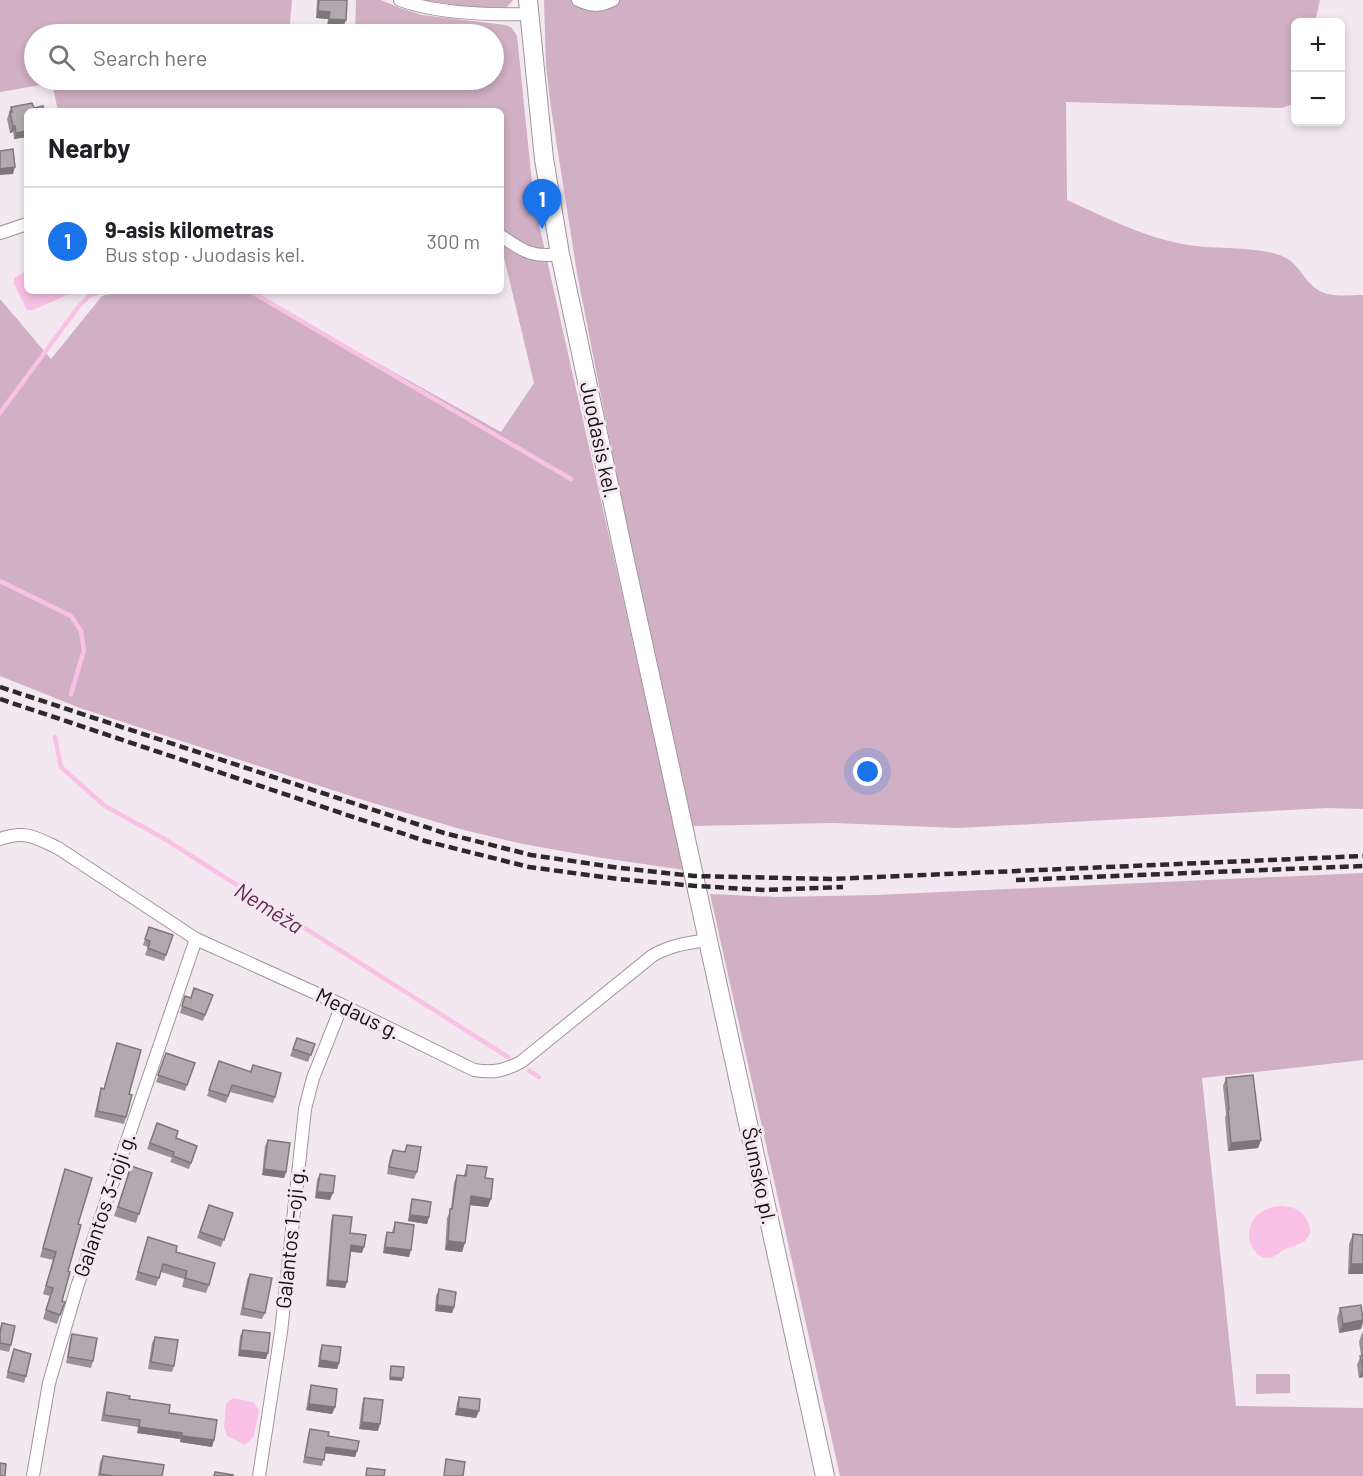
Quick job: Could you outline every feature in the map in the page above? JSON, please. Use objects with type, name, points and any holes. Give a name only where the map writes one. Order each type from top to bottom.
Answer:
[{"type":"main road","name":"Juodasis kel.","points":[[529,7],[544,159],[560,254],[694,876]]},
{"type":"main road","name":"Šumsko pl.","points":[[694,876],[825,1476]]},
{"type":"street","points":[[400,0],[418,7],[504,15],[529,7]]},
{"type":"street","points":[[578,0],[590,5],[602,6],[613,0]]},
{"type":"street","points":[[0,232],[24,225]]},
{"type":"street","points":[[504,238],[521,250],[534,255],[560,254]]},
{"type":"street","name":"Medaus g.","points":[[0,839],[17,833],[40,839],[58,848],[196,939],[342,1005],[474,1070],[492,1073],[507,1070],[521,1062],[663,949],[708,939]]},
{"type":"street","name":"Galantos 3-ioji g.","points":[[33,1476],[49,1383],[77,1287],[196,939]]},
{"type":"street","name":"Galantos 1-oji g.","points":[[259,1476],[281,1332],[305,1109],[313,1078],[342,1005]]},
{"type":"shaded area","points":[[0,0],[292,0],[290,24],[24,24],[24,88],[0,92]]},
{"type":"shaded area","points":[[356,0],[381,0],[422,15],[498,24],[355,24]]},
{"type":"shaded area","points":[[422,0],[513,0],[500,11]]},
{"type":"shaded area","points":[[544,0],[1320,0],[1316,18],[1291,18],[1291,105],[1282,108],[1066,102],[1067,200],[1123,225],[1167,241],[1193,246],[1251,249],[1273,253],[1295,264],[1312,285],[1323,293],[1340,296],[1363,295],[1363,809],[1327,808],[959,828],[833,823],[693,826],[617,478],[577,273],[546,66]]},
{"type":"shaded area","points":[[504,25],[512,28],[517,36],[534,202],[684,870],[523,844],[460,829],[80,708],[0,676],[0,299],[51,359],[102,296],[110,294],[254,294],[501,432],[534,383],[504,258],[504,108],[57,108],[54,90],[504,90]]},
{"type":"shaded area","points":[[24,273],[24,294],[69,294],[33,310],[27,310],[14,284],[14,278]]},
{"type":"shaded area","points":[[1363,873],[1363,1060],[1202,1078],[1236,1406],[1363,1408],[1363,1476],[840,1476],[710,894],[776,897],[876,895]]},
{"type":"shaded area","points":[[1287,1206],[1300,1211],[1310,1227],[1309,1236],[1304,1242],[1285,1249],[1273,1257],[1261,1257],[1251,1244],[1250,1226],[1255,1217],[1264,1210]]},
{"type":"shaded area","points":[[1256,1374],[1290,1374],[1290,1393],[1256,1394]]},
{"type":"shaded area","points":[[233,1398],[253,1402],[259,1410],[254,1436],[245,1445],[227,1436],[224,1427],[226,1404]]},
{"type":"building","points":[[319,0],[347,0],[346,20],[329,19],[330,12],[318,11]]},
{"type":"building","points":[[32,103],[34,108],[24,108],[24,132],[16,133],[10,112],[12,112],[11,107]]},
{"type":"building","points":[[13,149],[15,167],[0,169],[0,151]]},
{"type":"building","points":[[149,927],[173,935],[166,955],[148,948],[150,941],[145,939]]},
{"type":"building","points":[[194,988],[213,995],[205,1015],[182,1006],[185,996],[191,998]]},
{"type":"building","points":[[297,1038],[315,1044],[311,1055],[293,1049]]},
{"type":"building","points":[[117,1043],[141,1050],[129,1094],[132,1095],[126,1117],[97,1111],[101,1088],[104,1089]]},
{"type":"building","points":[[166,1053],[195,1063],[187,1085],[158,1075]]},
{"type":"building","points":[[219,1061],[251,1072],[253,1065],[281,1073],[275,1097],[232,1085],[228,1096],[209,1090]]},
{"type":"building","points":[[1253,1075],[1261,1140],[1231,1143],[1226,1078]]},
{"type":"building","points":[[157,1123],[178,1131],[176,1138],[197,1146],[191,1163],[173,1156],[174,1152],[150,1143]]},
{"type":"building","points":[[268,1140],[290,1143],[286,1172],[264,1169]]},
{"type":"building","points":[[407,1145],[421,1147],[417,1172],[389,1167],[393,1150],[405,1152]]},
{"type":"building","points":[[467,1165],[487,1167],[485,1178],[493,1179],[491,1199],[471,1196],[465,1243],[448,1241],[450,1209],[452,1209],[457,1175],[466,1176]]},
{"type":"building","points":[[131,1166],[152,1173],[139,1214],[118,1207]]},
{"type":"building","points":[[65,1169],[92,1178],[78,1224],[81,1225],[68,1271],[70,1272],[62,1301],[65,1302],[60,1315],[46,1310],[53,1288],[46,1286],[56,1252],[43,1248]]},
{"type":"building","points":[[320,1174],[335,1176],[333,1193],[317,1192]]},
{"type":"building","points":[[412,1199],[431,1202],[429,1217],[410,1215]]},
{"type":"building","points":[[209,1205],[233,1213],[224,1240],[200,1232]]},
{"type":"building","points":[[333,1215],[352,1217],[350,1233],[366,1235],[364,1247],[351,1245],[347,1282],[328,1280]]},
{"type":"building","points":[[395,1222],[414,1225],[411,1250],[385,1247],[387,1232],[394,1233]]},
{"type":"building","points":[[1353,1234],[1363,1235],[1363,1264],[1351,1264]]},
{"type":"building","points":[[148,1237],[177,1246],[176,1252],[215,1263],[209,1285],[185,1278],[187,1271],[163,1264],[159,1278],[138,1272]]},
{"type":"building","points":[[250,1274],[272,1278],[265,1313],[243,1308]]},
{"type":"building","points":[[439,1289],[456,1292],[454,1307],[437,1305]]},
{"type":"building","points":[[1361,1305],[1363,1320],[1343,1324],[1340,1308]]},
{"type":"building","points":[[2,1323],[15,1326],[11,1345],[0,1343]]},
{"type":"building","points":[[243,1330],[270,1333],[268,1353],[240,1350]]},
{"type":"building","points":[[72,1334],[97,1338],[93,1361],[68,1357]]},
{"type":"building","points":[[155,1337],[178,1340],[174,1366],[151,1362]]},
{"type":"building","points":[[322,1345],[341,1347],[339,1363],[320,1360]]},
{"type":"building","points":[[14,1349],[31,1354],[26,1376],[8,1372]]},
{"type":"building","points":[[391,1366],[404,1367],[403,1378],[390,1377]]},
{"type":"building","points":[[311,1385],[337,1389],[335,1407],[309,1404]]},
{"type":"building","points":[[107,1392],[130,1396],[129,1399],[170,1405],[169,1413],[217,1420],[214,1440],[139,1427],[140,1420],[104,1415]]},
{"type":"building","points":[[459,1397],[480,1399],[479,1411],[458,1408]]},
{"type":"building","points":[[364,1398],[383,1400],[380,1424],[362,1422]]},
{"type":"building","points":[[310,1429],[329,1432],[328,1436],[359,1441],[357,1451],[326,1447],[324,1460],[305,1457]]},
{"type":"building","points":[[103,1456],[164,1465],[162,1476],[100,1474]]},
{"type":"building","points":[[446,1459],[465,1462],[463,1476],[444,1476]]},
{"type":"building","points":[[0,1463],[6,1464],[5,1476],[0,1476]]},
{"type":"building","points":[[367,1468],[385,1470],[384,1476],[366,1476]]},
{"type":"building","points":[[215,1472],[233,1475],[233,1476],[214,1476]]},
{"type":"waterway","points":[[0,413],[79,306],[93,294]]},
{"type":"waterway","points":[[255,294],[571,479]]},
{"type":"waterway","name":"Nemėža","points":[[0,581],[71,616],[81,631],[84,650],[71,694]]},
{"type":"waterway","name":"Nemėža","points":[[55,737],[61,767],[105,806],[163,838],[508,1057]]},
{"type":"waterway","name":"Nemėža","points":[[529,1071],[539,1077]]},
{"type":"railway","points":[[0,687],[444,833],[531,855],[620,868],[694,876],[831,879],[1363,856]]},
{"type":"railway","points":[[0,699],[425,841],[529,867],[618,879],[696,886],[765,890],[843,887]]},
{"type":"railway","points":[[1016,880],[1363,866]]},
{"type":"place","name":"9-asis kilometras","points":[[542,229]]}]
